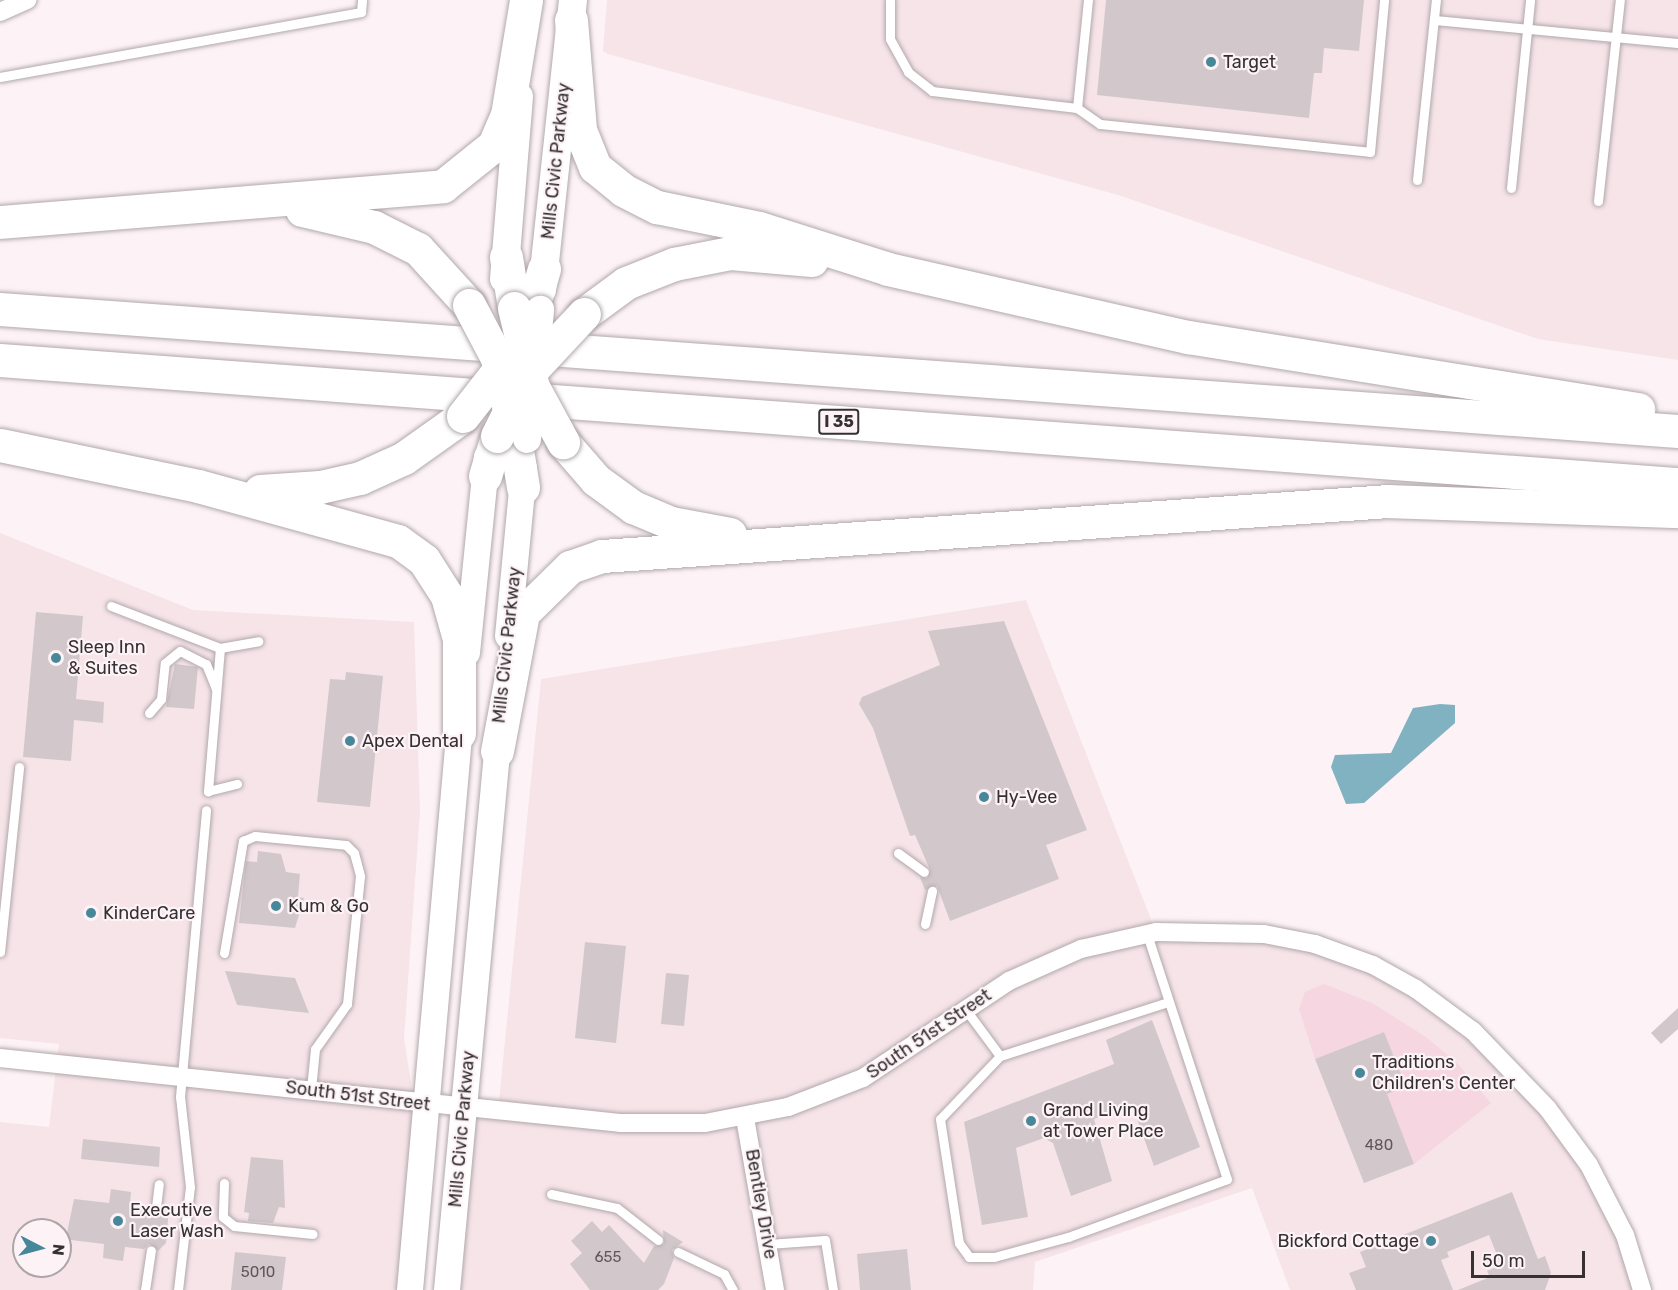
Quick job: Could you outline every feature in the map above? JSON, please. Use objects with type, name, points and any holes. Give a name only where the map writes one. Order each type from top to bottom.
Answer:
[{"type":"highway","points":[[0,222],[237,205],[443,186],[466,171],[494,145],[507,115],[526,0]]},
{"type":"highway","points":[[572,10],[579,130],[596,167],[623,190],[657,207],[827,246],[888,269]]},
{"type":"highway","points":[[237,205],[327,212],[374,227],[418,249],[469,305],[563,442],[596,480],[633,507],[671,523],[797,539]]},
{"type":"highway","points":[[198,486],[280,492],[320,487],[393,463],[443,432],[584,314],[626,283],[674,264],[729,253],[888,269],[1280,354],[1678,415]]},
{"type":"highway","points":[[506,257],[522,488]]},
{"type":"highway","points":[[485,476],[544,269]]},
{"type":"highway","points":[[0,309],[1678,431]]},
{"type":"highway","name":"I 35","points":[[0,360],[1678,484]]},
{"type":"highway","points":[[0,445],[198,486],[398,541],[424,560],[447,596],[459,639],[459,733]]},
{"type":"highway","points":[[497,751],[523,613],[570,567],[602,556],[797,539],[1388,501],[1678,511]]},
{"type":"main road","points":[[506,257],[526,0]]},
{"type":"main road","name":"Mills Civic Parkway","points":[[544,269],[572,10]]},
{"type":"main road","name":"Mills Civic Parkway","points":[[410,1290],[429,1104],[459,733],[485,476]]},
{"type":"main road","name":"Mills Civic Parkway","points":[[447,1290],[522,488]]},
{"type":"street","points":[[0,12],[20,1]]},
{"type":"street","name":"South 51st Street","points":[[0,1058],[310,1089],[465,1108],[663,1125],[745,1118],[863,1078],[966,1010],[1043,964],[1147,934],[1194,929],[1264,934],[1364,961],[1446,1008],[1548,1109],[1614,1207],[1642,1290]]},
{"type":"street","name":"Bentley Drive","points":[[745,1118],[775,1290]]},
{"type":"lane","points":[[0,77],[361,12],[362,0]]},
{"type":"lane","points":[[890,0],[890,39],[920,86],[949,96],[1077,108],[1101,123],[1370,152],[1384,0]]},
{"type":"lane","points":[[1077,108],[1088,0]]},
{"type":"lane","points":[[1417,180],[1436,0]]},
{"type":"lane","points":[[1511,188],[1530,0]]},
{"type":"lane","points":[[1598,201],[1620,0]]},
{"type":"lane","points":[[1434,20],[1678,43]]},
{"type":"lane","points":[[111,606],[220,648],[258,641]]},
{"type":"lane","points":[[220,648],[208,791],[237,784]]},
{"type":"lane","points":[[149,712],[161,699],[165,663],[180,651],[206,664],[216,692]]},
{"type":"lane","points":[[0,952],[19,767]]},
{"type":"lane","points":[[178,1290],[190,1187],[179,1124],[206,810]]},
{"type":"lane","points":[[224,953],[243,841],[255,836],[351,849],[360,876],[347,1004],[315,1049],[310,1089]]},
{"type":"lane","points":[[898,853],[924,872]]},
{"type":"lane","points":[[925,924],[932,891]]},
{"type":"lane","points":[[1147,934],[1227,1179],[1068,1237],[994,1257],[969,1257],[959,1243],[940,1119],[1000,1056],[1168,1002]]},
{"type":"lane","points":[[966,1010],[1000,1056]]},
{"type":"lane","points":[[224,1183],[224,1217],[234,1226],[313,1234]]},
{"type":"lane","points":[[156,1208],[159,1184]]},
{"type":"lane","points":[[551,1194],[617,1208],[658,1240]]},
{"type":"lane","points":[[768,1244],[825,1240],[833,1290]]},
{"type":"lane","points":[[145,1290],[151,1250]]},
{"type":"lane","points":[[678,1252],[724,1274],[733,1290]]},
{"type":"shaded area","points":[[607,0],[1678,0],[1678,360],[1538,339],[1118,195],[608,54],[603,51]]},
{"type":"shaded area","points":[[0,533],[193,610],[414,622],[420,811],[404,1038],[414,1103],[410,1290],[0,1290],[0,1122],[49,1127],[59,1044],[0,1038]]},
{"type":"shaded area","points":[[1026,600],[1156,932],[1264,934],[1416,989],[1568,1135],[1642,1290],[1290,1290],[1252,1188],[1035,1262],[1033,1290],[447,1290],[465,1108],[498,1111],[541,679]]},
{"type":"shaded area","points":[[1324,984],[1372,1003],[1426,1037],[1457,1063],[1491,1103],[1414,1164],[1393,1110],[1343,1129],[1336,1114],[1405,1087],[1384,1032],[1315,1059],[1299,1009],[1305,992]]},
{"type":"water","points":[[1440,704],[1455,705],[1455,723],[1364,803],[1346,804],[1331,767],[1335,755],[1391,753],[1413,708]]},
{"type":"building","name":"Target","points":[[1106,0],[1364,0],[1359,51],[1324,48],[1322,73],[1314,73],[1309,118],[1097,95]]},
{"type":"building","name":"Sleep Inn & Suites","points":[[36,612],[83,616],[76,699],[104,702],[103,723],[74,720],[71,761],[23,757]]},
{"type":"building","name":"Hy-Vee","points":[[1004,621],[1087,830],[1046,845],[1059,879],[950,921],[937,886],[925,890],[920,877],[927,878],[930,870],[915,835],[910,836],[873,728],[859,704],[862,697],[940,665],[928,631]]},
{"type":"building","points":[[175,664],[198,667],[194,709],[166,707]]},
{"type":"building","name":"Apex Dental","points":[[346,672],[383,676],[370,807],[317,802],[330,679],[345,680]]},
{"type":"building","points":[[258,851],[281,854],[286,872],[300,874],[298,897],[304,898],[295,928],[239,923],[246,861],[257,862]]},
{"type":"building","points":[[585,942],[626,946],[616,1043],[575,1038]]},
{"type":"building","points":[[225,971],[295,978],[309,1013],[237,1005]]},
{"type":"building","points":[[666,973],[689,975],[684,1026],[661,1024]]},
{"type":"building","points":[[1678,1008],[1678,1029],[1661,1044],[1651,1033]]},
{"type":"building","name":"Grand Living at Tower Place","points":[[1152,1020],[1200,1147],[1154,1166],[1132,1105],[1094,1119],[1112,1181],[1071,1196],[1053,1143],[1044,1138],[1016,1148],[1028,1217],[982,1225],[964,1122],[1114,1064],[1106,1040]]},
{"type":"building","points":[[1384,1032],[1406,1087],[1387,1094],[1414,1164],[1364,1183],[1315,1059]]},
{"type":"building","points":[[83,1139],[160,1147],[159,1167],[81,1159]]},
{"type":"building","points":[[251,1157],[283,1160],[285,1208],[279,1207],[273,1223],[248,1221],[249,1213],[244,1212]]},
{"type":"building","name":"Executive Laser Wash","points":[[111,1189],[131,1192],[130,1204],[149,1207],[155,1214],[169,1209],[166,1243],[158,1251],[149,1244],[144,1249],[125,1247],[123,1261],[103,1258],[104,1244],[72,1240],[72,1218],[70,1218],[74,1199],[109,1203]]},
{"type":"building","name":"Bickford Cottage","points":[[1512,1192],[1538,1259],[1545,1256],[1551,1273],[1545,1290],[1458,1290],[1490,1277],[1487,1271],[1501,1265],[1489,1235],[1447,1252],[1449,1257],[1441,1260],[1453,1290],[1356,1290],[1349,1273],[1366,1267],[1360,1252]]},
{"type":"building","points":[[592,1221],[602,1232],[609,1225],[644,1263],[654,1246],[664,1244],[663,1230],[683,1242],[672,1250],[674,1258],[664,1284],[658,1290],[590,1290],[570,1264],[582,1253],[571,1241]]},
{"type":"building","points":[[907,1249],[911,1290],[860,1290],[857,1254]]},
{"type":"building","points":[[235,1252],[286,1257],[282,1290],[231,1290]]},
{"type":"place","name":"Target","points":[[1211,62]]},
{"type":"place","name":"Sleep Inn & Suites","points":[[56,658]]},
{"type":"place","name":"Apex Dental","points":[[350,741]]},
{"type":"place","name":"Hy-Vee","points":[[984,797]]},
{"type":"place","name":"Kum & Go","points":[[276,906]]},
{"type":"place","name":"KinderCare","points":[[91,913]]},
{"type":"place","name":"Traditions Children's Center","points":[[1360,1073]]},
{"type":"place","name":"Grand Living at Tower Place","points":[[1031,1121]]},
{"type":"place","name":"Executive Laser Wash","points":[[118,1221]]},
{"type":"place","name":"Bickford Cottage","points":[[1431,1241]]}]
